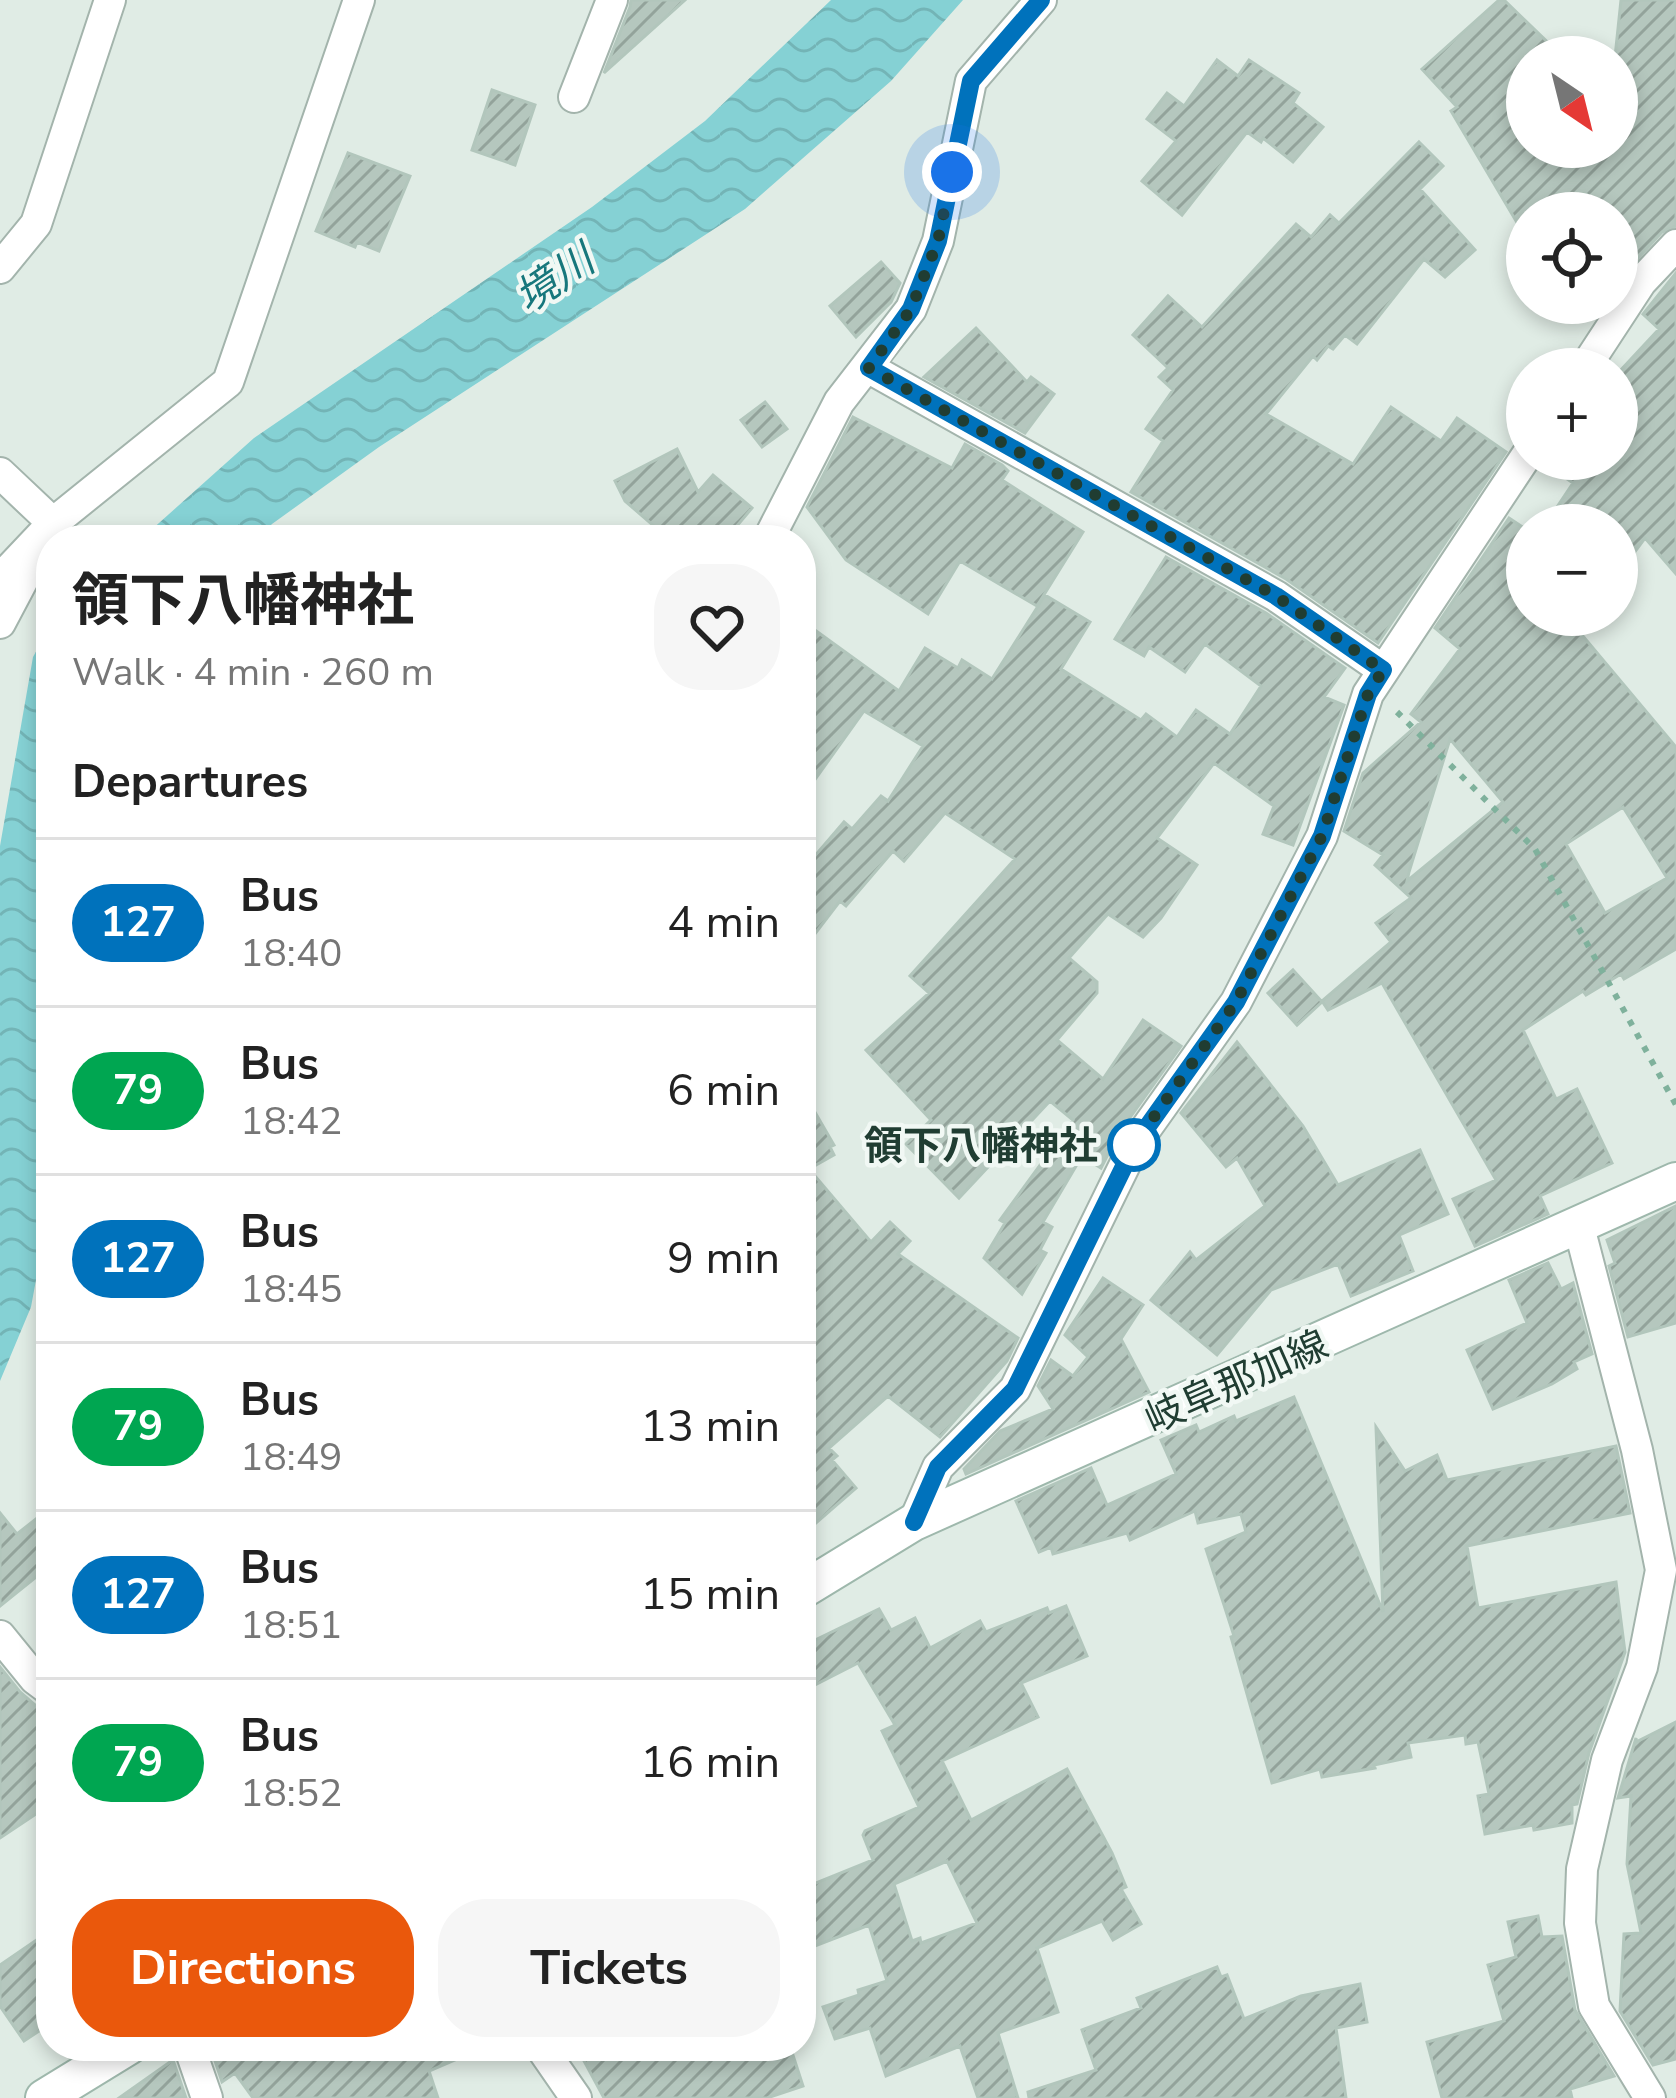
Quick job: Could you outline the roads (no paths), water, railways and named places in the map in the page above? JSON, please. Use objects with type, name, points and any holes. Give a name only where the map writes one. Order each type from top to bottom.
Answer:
[{"type":"main road","name":"岐阜那加線","points":[[816,1582],[914,1522],[1676,1180]]},
{"type":"main road","points":[[44,2098],[104,2061]]},
{"type":"street","points":[[0,268],[36,224],[110,0]]},
{"type":"street","points":[[0,473],[52,524],[228,382],[359,0]]},
{"type":"street","points":[[574,97],[612,0]]},
{"type":"street","points":[[776,525],[839,402],[911,309],[938,241],[971,81],[1041,0]]},
{"type":"street","points":[[1598,348],[1641,282],[1676,245]]},
{"type":"street","points":[[869,368],[1276,596],[1376,682]]},
{"type":"street","points":[[914,1522],[938,1467],[1015,1389],[1135,1144],[1236,1002],[1322,836],[1376,682],[1510,480]]},
{"type":"street","points":[[0,579],[36,541]]},
{"type":"street","points":[[0,623],[36,554]]},
{"type":"street","points":[[1579,1227],[1637,1450],[1661,1570],[1642,1667],[1606,1760],[1582,1869],[1580,1923],[1594,2006],[1650,2098]]},
{"type":"street","points":[[0,1636],[36,1680]]},
{"type":"street","points":[[194,2061],[206,2098]]},
{"type":"street","points":[[550,2061],[576,2098]]},
{"type":"water","name":"境川","points":[[831,0],[963,0],[891,81],[745,209],[379,447],[271,525],[157,525],[254,438],[592,207],[705,121]]},
{"type":"water","points":[[36,652],[36,1280],[31,1307],[0,1381],[0,846]]},
{"type":"place","name":"領下八幡神社","points":[[1134,1145]]}]
